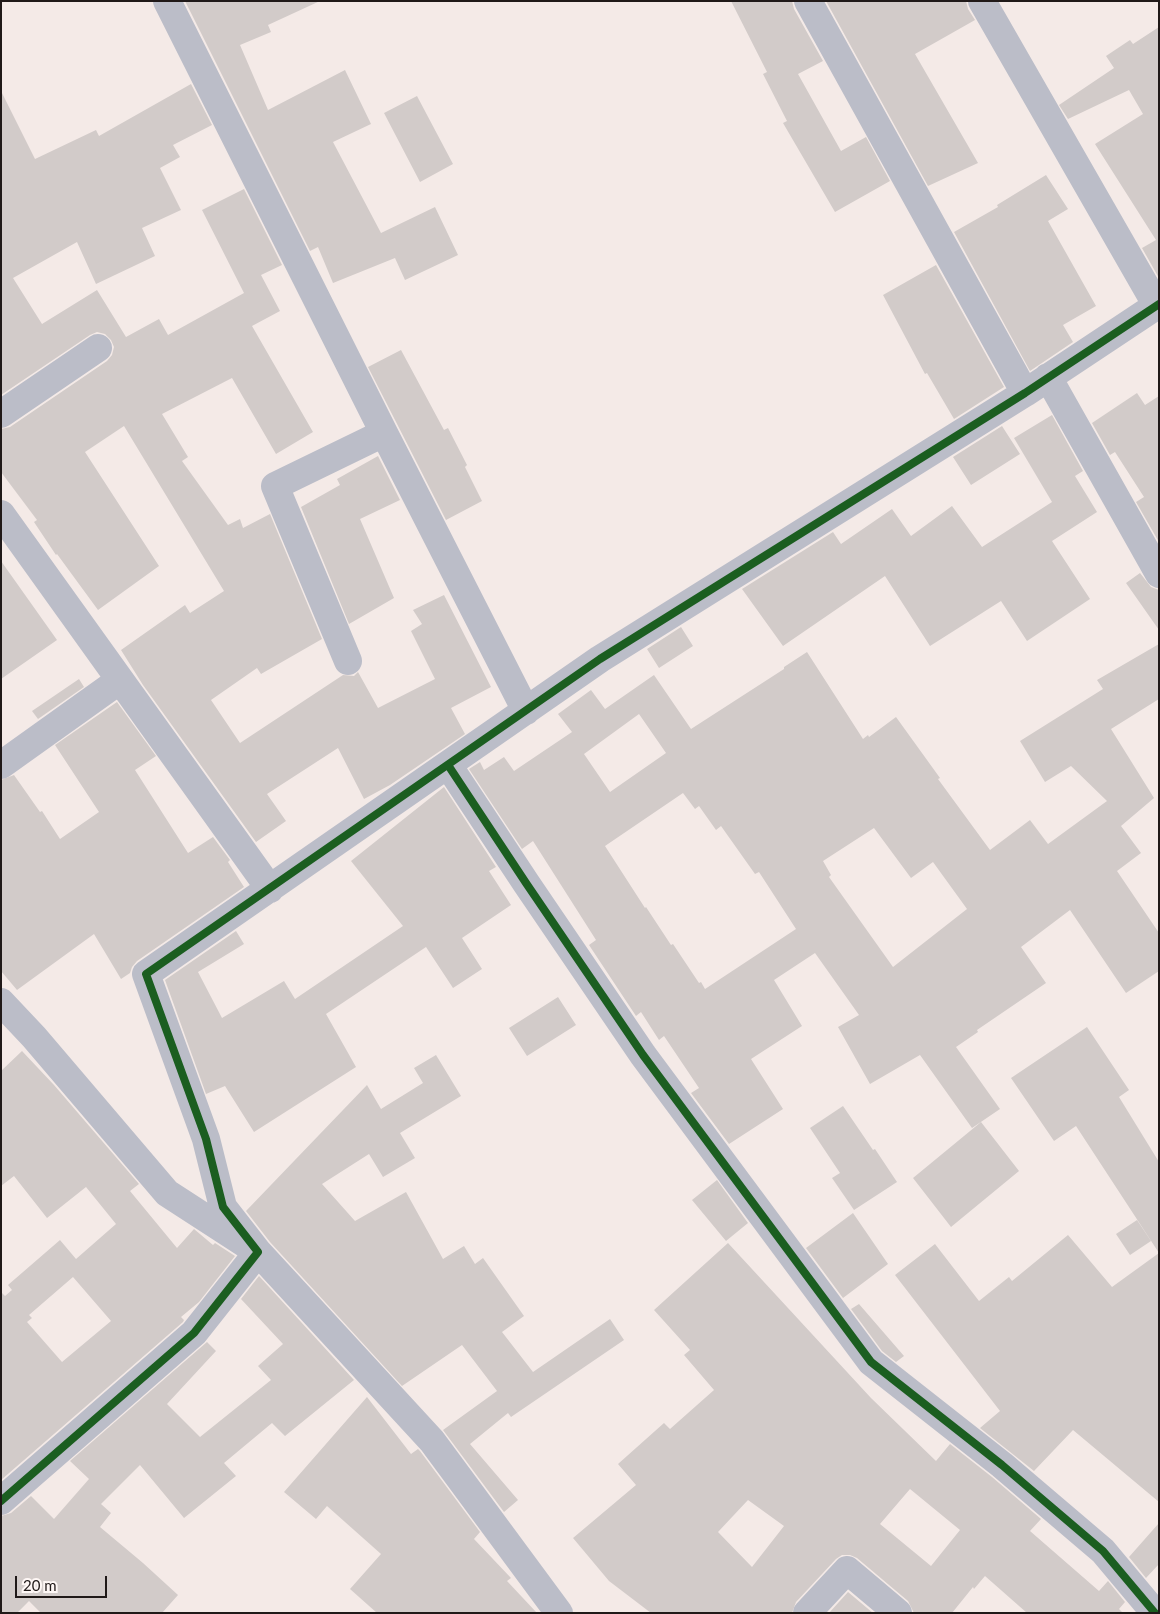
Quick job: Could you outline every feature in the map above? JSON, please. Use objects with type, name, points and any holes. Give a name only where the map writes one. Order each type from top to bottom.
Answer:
[{"type":"street","points":[[167,1],[384,434],[526,711]]},
{"type":"street","points":[[808,1],[1025,393]]},
{"type":"street","points":[[559,1613],[432,1440],[258,1252],[223,1207],[206,1139],[146,974],[600,659],[1025,393],[1158,305],[982,1]]},
{"type":"street","points":[[1,414],[98,348]]},
{"type":"street","points":[[1048,376],[1159,574]]},
{"type":"street","points":[[348,661],[275,486],[384,434]]},
{"type":"street","points":[[1,514],[270,889]]},
{"type":"street","points":[[1,765],[120,680]]},
{"type":"street","points":[[448,764],[643,1055],[871,1362],[1002,1465],[1103,1551],[1154,1613]]},
{"type":"street","points":[[1,1002],[34,1037],[167,1193],[258,1252]]},
{"type":"street","points":[[1,1501],[194,1333],[258,1252]]},
{"type":"street","points":[[807,1613],[847,1570],[898,1613]]},
{"type":"building","points":[[185,1],[320,1],[268,25],[271,32],[240,45],[268,110],[345,70],[371,124],[333,142],[381,233],[435,207],[458,255],[405,280],[395,258],[333,283],[318,247],[310,251]]},
{"type":"building","points":[[731,1],[792,1],[794,9],[823,61],[798,74],[841,151],[866,137],[890,181],[835,212],[783,123],[787,121],[763,74],[767,72]]},
{"type":"building","points":[[826,1],[966,1],[968,9],[975,20],[915,54],[978,163],[928,186]]},
{"type":"building","points":[[1159,27],[1159,278],[1142,248],[1156,240],[1095,144],[1143,114],[1129,90],[1068,119],[1059,105],[1114,68],[1106,56],[1130,40],[1133,44]]},
{"type":"building","points":[[191,84],[212,125],[173,145],[180,157],[160,168],[181,210],[142,228],[155,256],[96,284],[77,242],[13,278],[42,324],[97,290],[126,337],[159,319],[168,335],[244,293],[202,210],[244,189],[282,265],[261,275],[280,311],[252,326],[313,432],[276,454],[232,378],[162,414],[188,457],[182,461],[228,525],[240,519],[243,528],[270,514],[322,639],[261,674],[257,668],[211,700],[240,743],[343,675],[354,676],[358,672],[378,708],[435,679],[411,631],[422,624],[413,610],[444,595],[491,687],[451,708],[465,734],[390,785],[364,799],[338,748],[267,794],[286,821],[256,842],[143,685],[121,650],[185,605],[190,613],[224,591],[124,426],[85,452],[159,566],[98,610],[56,555],[34,522],[37,520],[1,472],[1,429],[10,427],[107,361],[112,355],[114,347],[111,340],[105,334],[97,332],[1,395],[1,91],[35,159],[96,130],[99,136]]},
{"type":"building","points":[[417,96],[453,164],[420,182],[384,113]]},
{"type":"building","points":[[1046,175],[1068,209],[1048,221],[1096,306],[1063,325],[1073,342],[1030,371],[954,232],[998,207],[997,205]]},
{"type":"building","points":[[936,265],[1004,387],[954,419],[927,373],[925,374],[883,295]]},
{"type":"building","points":[[401,350],[444,430],[448,428],[467,465],[465,467],[482,501],[446,520],[368,367]]},
{"type":"building","points":[[1137,393],[1145,405],[1159,396],[1159,542],[1136,502],[1144,497],[1115,452],[1110,455],[1092,423]]},
{"type":"building","points":[[1052,415],[1083,471],[1075,476],[1097,512],[1052,541],[1090,599],[1027,641],[1001,601],[930,646],[885,576],[783,646],[742,589],[833,532],[841,544],[892,509],[911,536],[952,506],[982,547],[1052,502],[1014,438]]},
{"type":"building","points":[[1002,426],[1020,454],[971,485],[953,457]]},
{"type":"building","points":[[378,456],[400,500],[360,519],[394,598],[349,624],[301,507],[340,485],[337,479]]},
{"type":"building","points":[[1,561],[57,640],[1,679]]},
{"type":"building","points":[[1140,573],[1151,587],[1159,590],[1159,630],[1126,583]]},
{"type":"building","points":[[681,627],[693,646],[659,668],[647,649]]},
{"type":"building","points":[[1159,644],[1159,699],[1111,729],[1154,798],[1121,826],[1141,853],[1117,871],[1159,933],[1159,971],[1126,993],[1070,910],[1021,947],[1046,983],[977,1030],[978,1032],[956,1047],[1000,1109],[972,1128],[920,1055],[870,1084],[838,1027],[859,1015],[815,953],[774,980],[802,1026],[751,1059],[783,1109],[729,1144],[691,1093],[699,1088],[664,1036],[659,1040],[641,1012],[636,1016],[589,945],[596,940],[533,841],[522,849],[469,769],[480,762],[484,770],[504,757],[514,771],[572,732],[558,714],[591,690],[605,709],[654,675],[691,729],[807,652],[863,739],[868,735],[869,737],[896,717],[990,850],[1030,820],[1048,844],[1107,801],[1071,766],[1045,782],[1020,741],[1103,689],[1097,680]],"holes":[[[639,714],[666,753],[610,792],[584,754]],[[683,793],[695,809],[699,806],[716,830],[721,826],[755,874],[759,872],[796,929],[705,989],[645,908],[605,846]],[[874,828],[911,878],[933,862],[967,909],[893,967],[829,877],[831,875],[823,861]]]},
{"type":"building","points":[[79,679],[84,687],[38,719],[32,711]]},
{"type":"building","points":[[117,702],[156,756],[135,770],[188,853],[213,837],[230,860],[228,862],[244,887],[137,961],[130,973],[121,979],[94,934],[17,990],[1,971],[1,780],[14,775],[40,812],[42,811],[60,839],[99,812],[55,745]]},
{"type":"building","points":[[444,787],[496,867],[489,871],[511,905],[462,938],[482,969],[453,988],[426,947],[326,1014],[356,1067],[254,1132],[225,1086],[206,1094],[165,980],[236,931],[244,944],[198,972],[222,1018],[284,981],[295,999],[403,926],[351,861]]},
{"type":"building","points":[[558,997],[576,1025],[527,1056],[509,1028]]},
{"type":"building","points":[[1087,1027],[1129,1090],[1119,1097],[1159,1162],[1159,1253],[1076,1126],[1054,1141],[1011,1078]]},
{"type":"building","points":[[22,1051],[54,1085],[139,1184],[130,1191],[177,1248],[194,1229],[213,1245],[215,1243],[235,1256],[199,1302],[181,1317],[184,1320],[183,1322],[1,1480],[1,1292],[5,1296],[12,1290],[8,1285],[60,1240],[76,1259],[116,1224],[86,1187],[47,1218],[14,1176],[1,1186],[1,1071]],"holes":[[[73,1277],[111,1321],[62,1362],[27,1322],[32,1318],[29,1315]]]},
{"type":"building","points":[[436,1055],[461,1096],[400,1133],[415,1158],[383,1177],[369,1154],[322,1184],[355,1221],[406,1192],[443,1259],[464,1246],[475,1264],[483,1258],[524,1316],[502,1332],[533,1372],[610,1319],[624,1340],[511,1417],[508,1413],[470,1444],[518,1500],[504,1512],[443,1430],[497,1391],[462,1345],[402,1386],[270,1242],[246,1211],[367,1085],[381,1109],[423,1083],[414,1068]]},
{"type":"building","points":[[843,1106],[897,1182],[854,1210],[832,1178],[840,1173],[810,1128]]},
{"type":"building","points":[[981,1122],[1019,1171],[951,1227],[913,1178]]},
{"type":"building","points":[[717,1180],[748,1223],[726,1241],[692,1200]]},
{"type":"building","points":[[853,1213],[888,1264],[843,1298],[806,1248]]},
{"type":"building","points":[[1137,1220],[1151,1241],[1130,1255],[1116,1234]]},
{"type":"building","points":[[1068,1235],[1112,1287],[1159,1253],[1159,1502],[1073,1430],[1034,1471],[980,1428],[1000,1411],[895,1275],[935,1244],[979,1301],[1009,1277],[1012,1281]]},
{"type":"building","points":[[728,1243],[871,1398],[936,1461],[950,1444],[992,1477],[1041,1519],[1030,1531],[1099,1591],[1108,1581],[1125,1602],[1119,1609],[1123,1613],[1027,1613],[985,1576],[974,1589],[973,1587],[952,1613],[914,1613],[908,1601],[857,1558],[850,1555],[842,1555],[796,1602],[792,1613],[651,1613],[609,1581],[573,1538],[636,1485],[618,1464],[664,1423],[670,1429],[714,1390],[684,1355],[690,1350],[654,1310]],"holes":[[[910,1489],[960,1530],[931,1566],[880,1524]],[[748,1500],[784,1526],[752,1567],[718,1532]]]},
{"type":"building","points":[[259,1276],[354,1380],[285,1436],[272,1423],[224,1463],[236,1476],[184,1518],[140,1465],[101,1504],[111,1513],[100,1527],[178,1595],[162,1613],[41,1613],[29,1601],[17,1613],[1,1613],[1,1516],[11,1513],[31,1496],[54,1519],[89,1479],[70,1461],[207,1342],[216,1351],[167,1404],[200,1437],[271,1380],[258,1366],[283,1344],[241,1299]]},
{"type":"building","points":[[859,1304],[904,1356],[896,1362],[882,1351],[851,1309]]},
{"type":"building","points":[[367,1397],[411,1454],[418,1449],[420,1451],[480,1532],[474,1539],[511,1578],[507,1581],[537,1613],[377,1613],[350,1589],[381,1554],[327,1506],[316,1519],[284,1492]]},
{"type":"building","points":[[1159,1523],[1159,1564],[1146,1578],[1129,1557]]},
{"type":"building","points":[[848,1592],[873,1613],[829,1613]]},
{"type":"cycle path","points":[[1,1501],[194,1333],[258,1252],[223,1207],[206,1139],[146,974],[600,659],[1025,393],[1159,304]]},
{"type":"cycle path","points":[[448,765],[643,1055],[871,1362],[1002,1465],[1103,1551],[1155,1613]]}]
